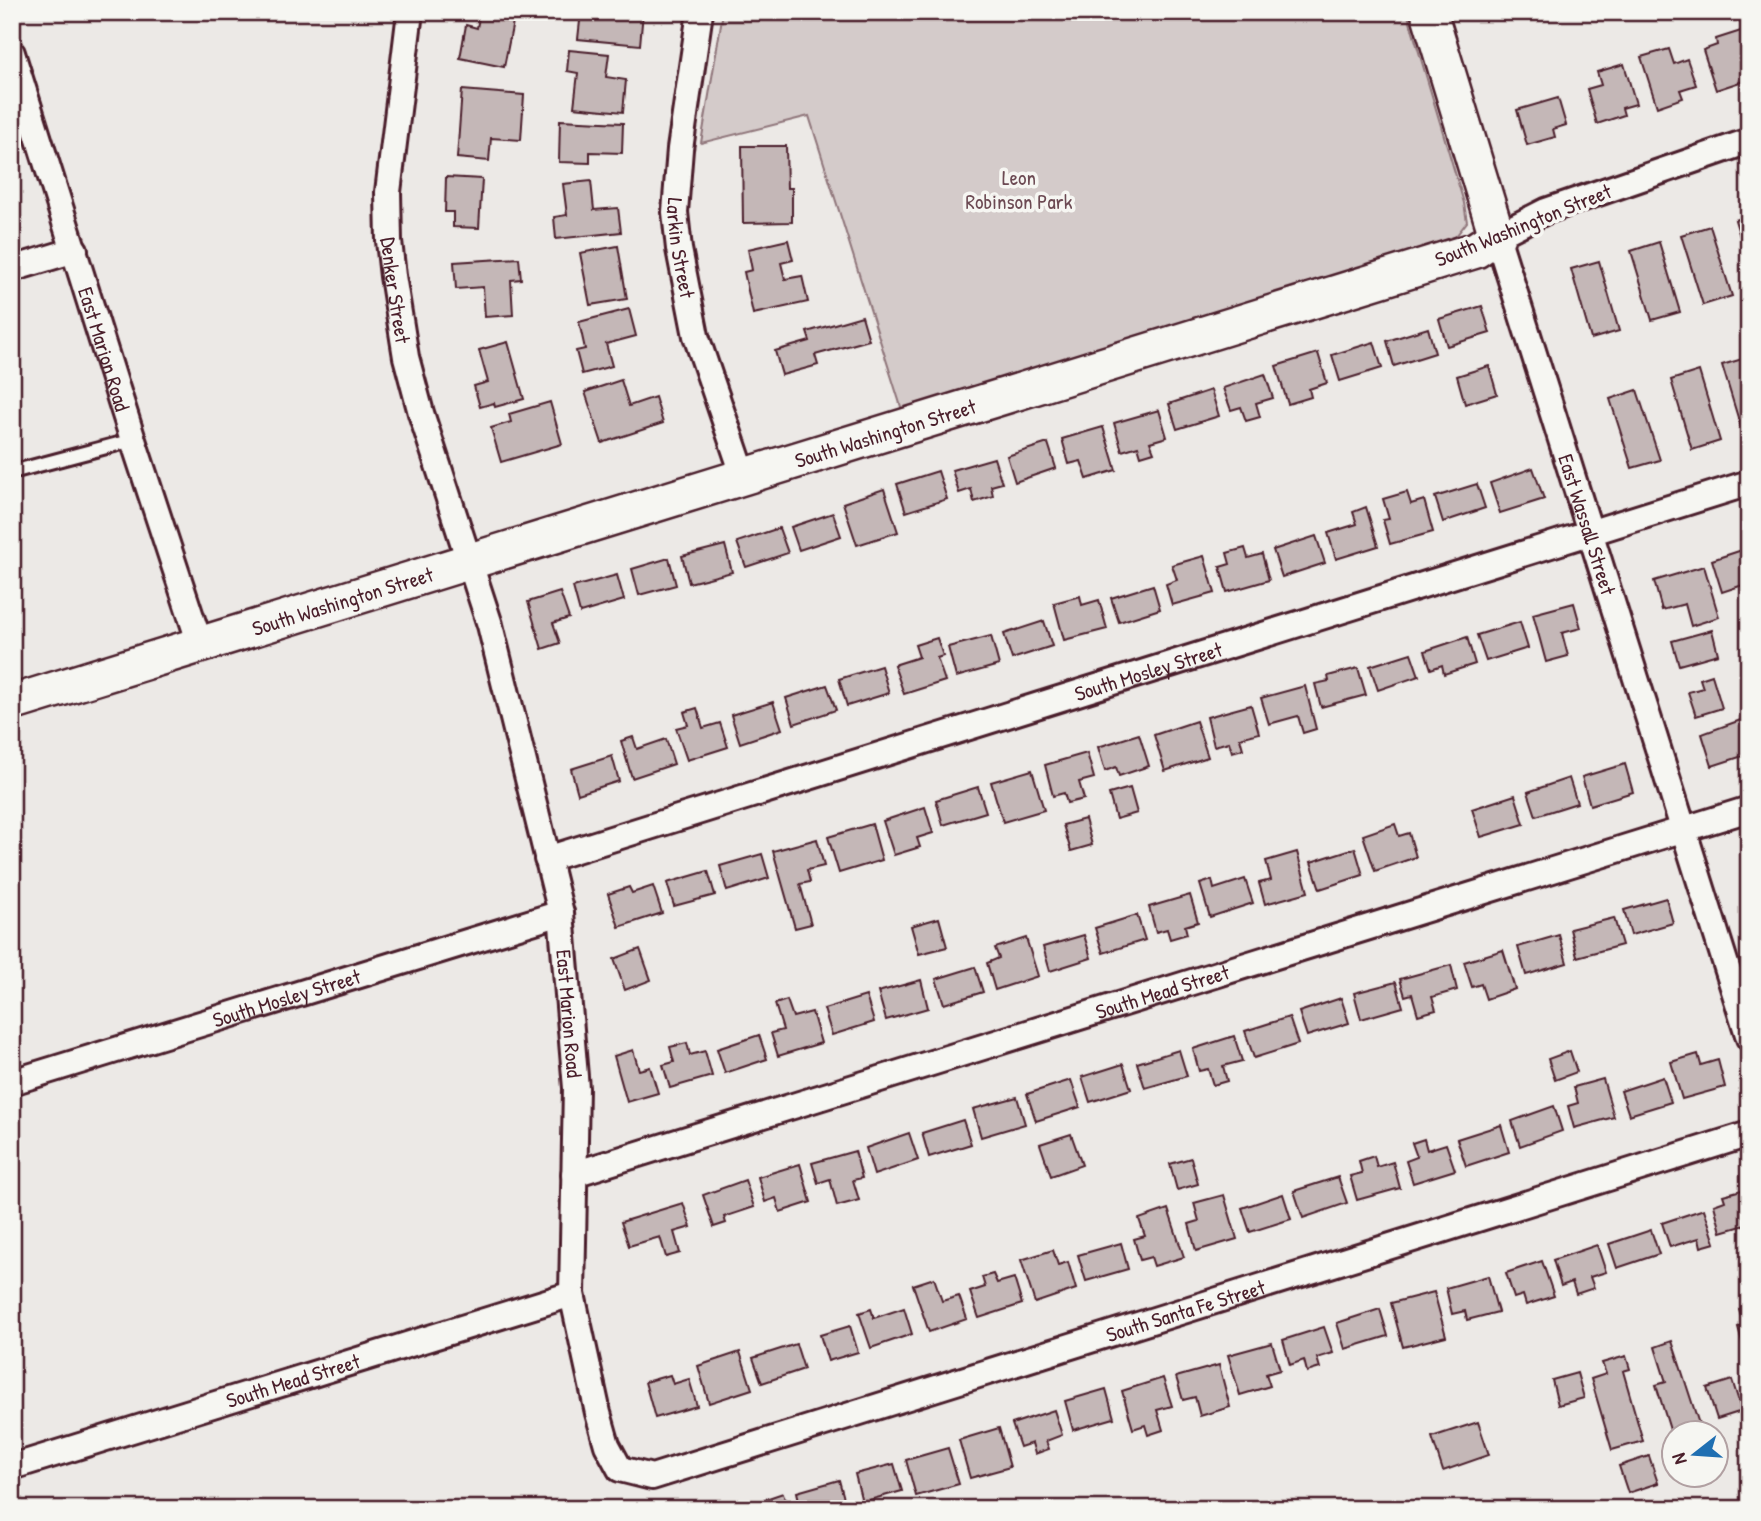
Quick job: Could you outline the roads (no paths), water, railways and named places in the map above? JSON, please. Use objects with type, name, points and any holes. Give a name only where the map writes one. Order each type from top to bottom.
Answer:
[{"type":"street","name":"Denker Street","points":[[410,12],[388,192],[390,253],[406,357],[421,413],[469,561]]},
{"type":"street","name":"Larkin Street","points":[[700,12],[680,149],[675,212],[679,249],[696,336],[744,477]]},
{"type":"street","name":"East Wassall Street","points":[[1429,12],[1749,1038]]},
{"type":"street","name":"East Marion Road","points":[[12,53],[200,644]]},
{"type":"street","name":"South Washington Street","points":[[12,703],[1476,250],[1546,211],[1749,141]]},
{"type":"street","points":[[12,269],[75,250]]},
{"type":"street","name":"South Mosley Street","points":[[547,859],[1749,483]]},
{"type":"street","name":"East Marion Road","points":[[469,561],[490,625],[561,913],[576,1088],[572,1294],[598,1413],[607,1445],[620,1469]]},
{"type":"street","name":"South Mead Street","points":[[574,1174],[1749,809]]},
{"type":"street","name":"South Mosley Street","points":[[12,1082],[561,913]]},
{"type":"street","name":"South Santa Fe Street","points":[[620,1469],[652,1478],[1749,1134]]},
{"type":"street","name":"South Mead Street","points":[[12,1467],[572,1294]]},
{"type":"lane","points":[[12,472],[133,440]]},
{"type":"park label","name":"Leon Robinson Park","points":[[1019,189]]}]
